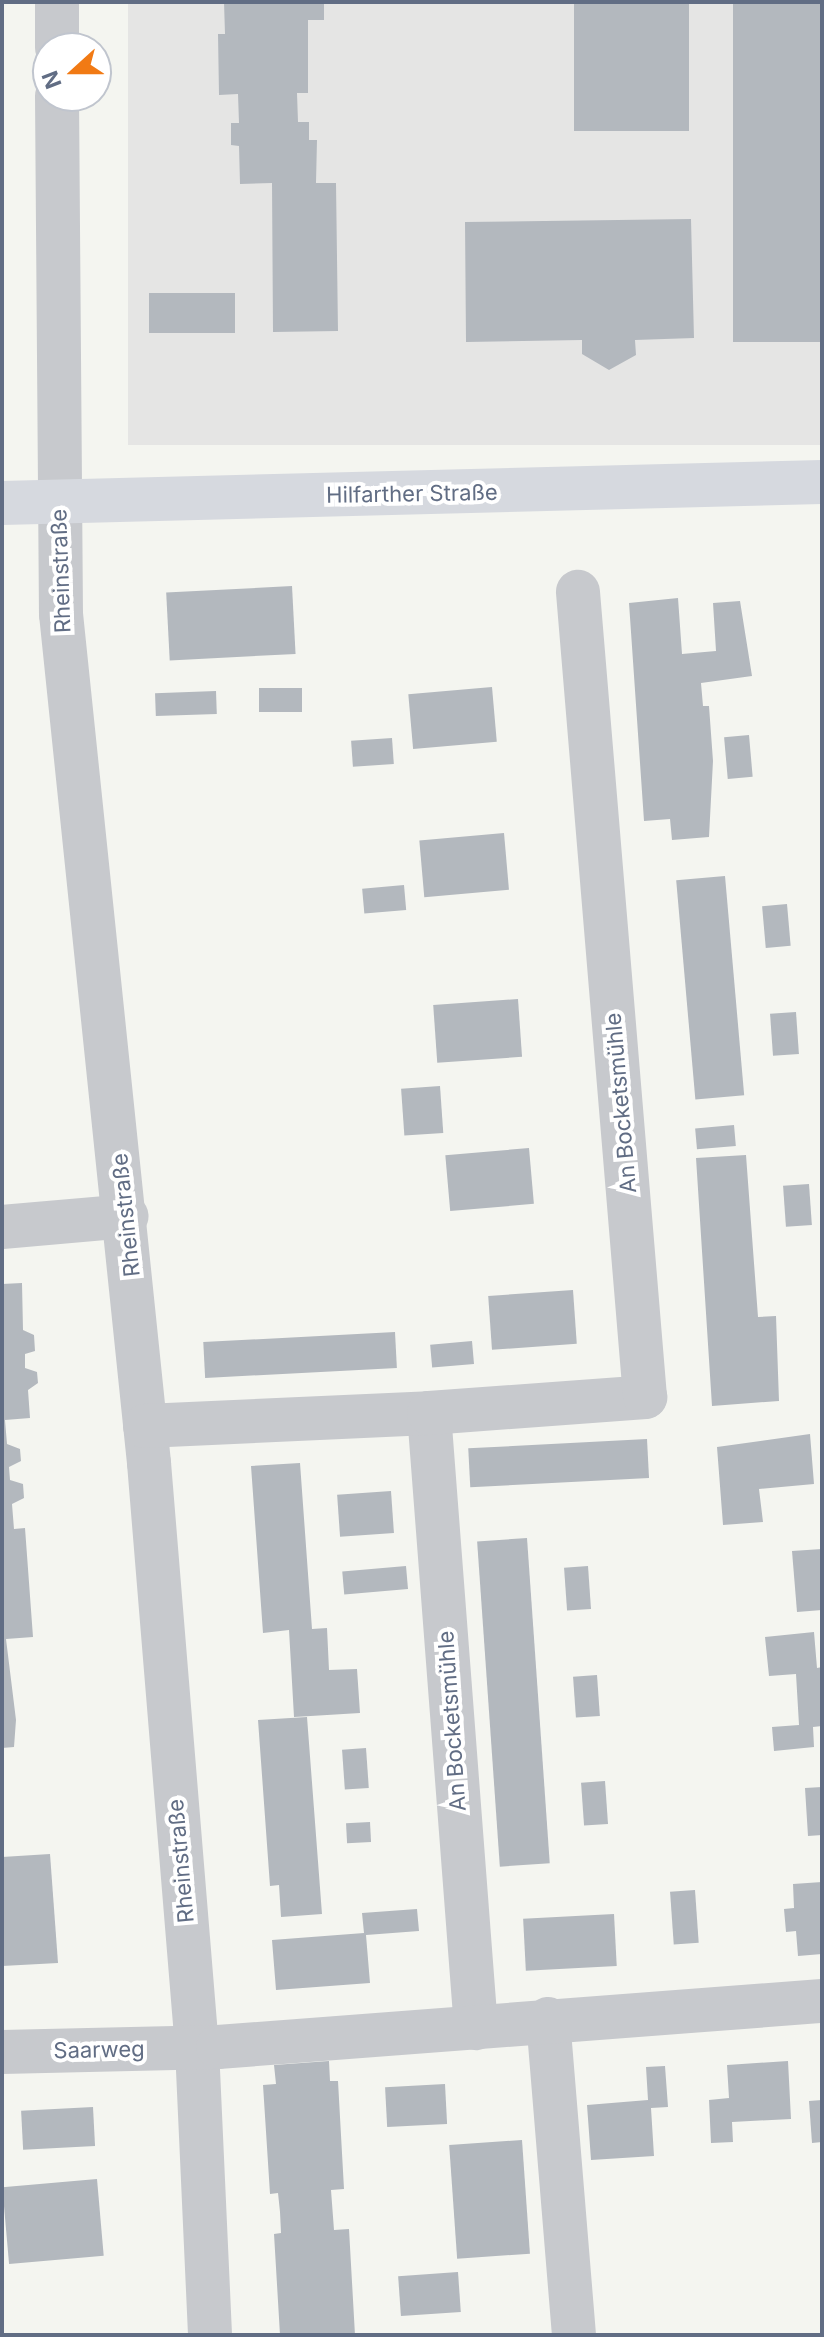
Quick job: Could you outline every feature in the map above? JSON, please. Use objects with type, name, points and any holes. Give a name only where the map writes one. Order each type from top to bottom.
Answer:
[{"type":"main road","name":"Hilfarther Straße","points":[[2,503],[822,482]]},
{"type":"street","points":[[57,2],[57,32]]},
{"type":"street","name":"Rheinstraße","points":[[57,112],[61,614],[127,1216],[197,2048],[210,2335]]},
{"type":"street","name":"An Bocketsmühle","points":[[145,1426],[429,1413],[645,1397],[578,592]]},
{"type":"street","points":[[2,1227],[127,1216]]},
{"type":"street","name":"An Bocketsmühle","points":[[429,1413],[476,2028]]},
{"type":"street","points":[[197,2048],[476,2028],[548,2019],[822,2001]]},
{"type":"street","points":[[548,2019],[574,2335]]},
{"type":"street","name":"Saarweg","points":[[2,2052],[197,2048]]},
{"type":"shaded area","points":[[128,2],[822,2],[822,445],[128,445]]},
{"type":"building","points":[[224,2],[324,2],[324,20],[308,20],[308,93],[297,93],[298,122],[309,122],[309,140],[317,140],[316,183],[336,183],[338,331],[273,332],[272,183],[240,184],[239,146],[231,145],[231,123],[239,123],[238,94],[219,95],[218,34],[225,34]]},
{"type":"building","points":[[574,2],[689,2],[689,131],[574,131]]},
{"type":"building","points":[[733,2],[822,2],[822,342],[733,342]]},
{"type":"building","points":[[691,219],[694,338],[635,340],[636,355],[609,370],[582,354],[582,340],[466,342],[465,222]]},
{"type":"building","points":[[149,293],[235,293],[235,333],[149,333]]},
{"type":"building","points":[[292,586],[296,654],[170,661],[166,593]]},
{"type":"building","points":[[678,598],[682,654],[716,651],[713,603],[740,601],[752,676],[701,683],[703,706],[709,706],[713,761],[709,837],[672,840],[670,819],[644,821],[629,603]]},
{"type":"building","points":[[492,687],[497,742],[413,749],[408,694]]},
{"type":"building","points":[[259,688],[302,688],[302,712],[259,712]]},
{"type":"building","points":[[216,691],[217,714],[156,716],[155,693]]},
{"type":"building","points":[[749,735],[753,777],[728,779],[724,737]]},
{"type":"building","points":[[392,738],[394,764],[353,767],[351,741]]},
{"type":"building","points":[[504,833],[509,890],[424,897],[419,840]]},
{"type":"building","points":[[725,876],[744,1095],[695,1099],[676,880]]},
{"type":"building","points":[[404,885],[406,910],[364,914],[362,889]]},
{"type":"building","points":[[787,904],[791,946],[766,948],[762,906]]},
{"type":"building","points":[[518,999],[522,1057],[437,1063],[433,1005]]},
{"type":"building","points":[[796,1012],[799,1054],[773,1056],[770,1014]]},
{"type":"building","points":[[440,1086],[443,1133],[404,1136],[401,1089]]},
{"type":"building","points":[[734,1125],[736,1146],[697,1149],[695,1128]]},
{"type":"building","points":[[529,1148],[534,1204],[450,1211],[445,1155]]},
{"type":"building","points":[[746,1155],[758,1317],[776,1316],[779,1401],[712,1406],[696,1158]]},
{"type":"building","points":[[809,1184],[812,1225],[786,1227],[783,1186]]},
{"type":"building","points":[[22,1283],[23,1330],[34,1335],[35,1351],[25,1354],[25,1368],[37,1372],[38,1383],[28,1390],[30,1418],[5,1420],[7,1444],[20,1449],[21,1461],[9,1467],[10,1480],[23,1484],[24,1498],[12,1504],[14,1529],[25,1528],[33,1637],[6,1639],[16,1720],[14,1747],[2,1748],[2,1284]]},
{"type":"building","points":[[573,1290],[577,1344],[492,1350],[488,1296]]},
{"type":"building","points":[[395,1332],[397,1368],[205,1378],[203,1342]]},
{"type":"building","points":[[472,1341],[474,1364],[432,1368],[430,1345]]},
{"type":"building","points":[[810,1434],[814,1484],[759,1489],[763,1522],[723,1525],[717,1447]]},
{"type":"building","points":[[647,1439],[649,1478],[470,1487],[468,1448]]},
{"type":"building","points":[[300,1463],[312,1629],[327,1628],[329,1670],[357,1669],[360,1713],[294,1717],[289,1630],[263,1633],[251,1466]]},
{"type":"building","points":[[391,1491],[394,1533],[340,1537],[337,1495]]},
{"type":"building","points":[[527,1538],[550,1863],[500,1867],[477,1541]]},
{"type":"building","points":[[822,1549],[822,1610],[797,1612],[792,1551]]},
{"type":"building","points":[[406,1566],[408,1589],[344,1594],[342,1572]]},
{"type":"building","points":[[588,1566],[591,1609],[567,1611],[564,1568]]},
{"type":"building","points":[[814,1632],[817,1668],[822,1667],[822,1726],[813,1727],[814,1747],[774,1751],[772,1727],[799,1725],[796,1674],[769,1676],[765,1637]]},
{"type":"building","points":[[597,1675],[600,1716],[576,1718],[573,1677]]},
{"type":"building","points":[[307,1717],[322,1914],[281,1917],[279,1885],[270,1886],[258,1720]]},
{"type":"building","points":[[366,1748],[369,1788],[345,1790],[342,1750]]},
{"type":"building","points":[[605,1781],[608,1824],[584,1826],[581,1783]]},
{"type":"building","points":[[822,1787],[822,1835],[808,1836],[805,1788]]},
{"type":"building","points":[[370,1822],[371,1842],[347,1843],[346,1823]]},
{"type":"building","points":[[50,1854],[58,1963],[2,1966],[2,1857]]},
{"type":"building","points":[[822,1882],[822,1954],[798,1956],[796,1931],[786,1932],[784,1909],[794,1908],[793,1884]]},
{"type":"building","points":[[695,1890],[699,1943],[674,1945],[670,1892]]},
{"type":"building","points":[[417,1909],[419,1931],[366,1935],[370,1983],[276,1990],[272,1940],[364,1933],[362,1913]]},
{"type":"building","points":[[614,1914],[617,1966],[526,1971],[523,1919]]},
{"type":"building","points":[[329,2061],[330,2081],[338,2081],[344,2189],[331,2190],[334,2230],[349,2229],[355,2335],[280,2335],[274,2234],[281,2233],[280,2212],[278,2193],[270,2194],[263,2085],[276,2084],[274,2065]]},
{"type":"building","points":[[788,2061],[791,2119],[732,2122],[733,2142],[711,2143],[709,2100],[729,2098],[727,2065]]},
{"type":"building","points":[[665,2066],[668,2107],[651,2108],[654,2156],[591,2160],[587,2105],[648,2100],[646,2067]]},
{"type":"building","points":[[445,2084],[447,2124],[387,2127],[385,2087]]},
{"type":"building","points":[[822,2100],[822,2142],[812,2143],[809,2101]]},
{"type":"building","points":[[93,2107],[95,2146],[23,2150],[21,2111]]},
{"type":"building","points":[[522,2140],[530,2254],[457,2259],[449,2145]]},
{"type":"building","points":[[97,2179],[104,2256],[9,2264],[2,2187]]},
{"type":"building","points":[[458,2272],[461,2312],[401,2316],[398,2276]]}]
